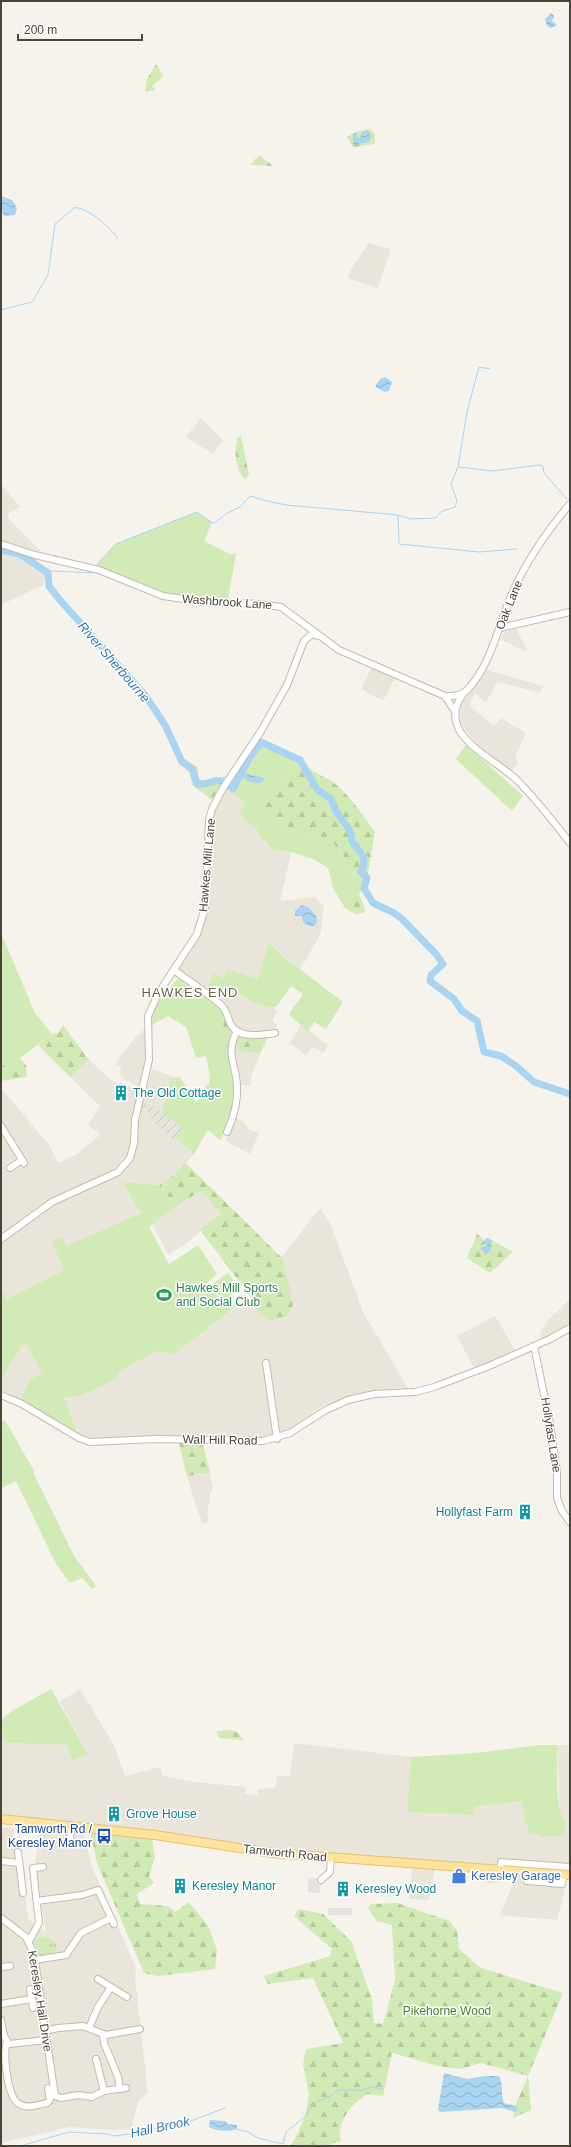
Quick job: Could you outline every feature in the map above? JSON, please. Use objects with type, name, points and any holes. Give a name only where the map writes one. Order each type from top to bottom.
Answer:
[{"type":"main road","name":"Tamworth Road","points":[[1,1819],[155,1835],[272,1853],[567,1875]]},
{"type":"street","name":"Oak Lane","points":[[454,710],[463,694],[472,684],[482,668],[500,628],[516,586],[549,532],[570,504]]},
{"type":"street","name":"Washbrook Lane","points":[[1,544],[35,555],[99,570],[163,596],[204,602],[260,604],[281,607],[318,636],[339,650],[445,696]]},
{"type":"street","points":[[500,628],[570,612]]},
{"type":"street","name":"Hawkes Mill Lane","points":[[1,1239],[52,1202],[118,1172],[127,1163],[134,1148],[135,1120],[149,1060],[148,1016],[158,994],[197,934],[202,921],[207,888],[209,820],[212,810],[229,778],[274,710],[287,685],[304,641],[305,625]]},
{"type":"street","points":[[304,641],[312,634],[318,636]]},
{"type":"street","points":[[445,696],[463,694]]},
{"type":"street","points":[[445,696],[451,703],[454,710],[454,718],[473,746],[519,782],[570,843]]},
{"type":"street","points":[[174,970],[222,1006],[232,1026],[237,1031],[244,1034],[262,1035],[275,1033]]},
{"type":"street","points":[[227,1132],[234,1115],[237,1101],[237,1085],[230,1045],[237,1031]]},
{"type":"street","points":[[1,1126],[23,1161],[10,1168]]},
{"type":"street","name":"Wall Hill Road","points":[[1,1395],[22,1404],[80,1438],[90,1442],[155,1439],[248,1442],[277,1439],[290,1433],[326,1410],[348,1400],[374,1394],[415,1392],[434,1387],[489,1366],[570,1328]]},
{"type":"street","name":"Hollyfast Lane","points":[[534,1346],[550,1423],[557,1472],[557,1498],[562,1511],[570,1522]]},
{"type":"street","points":[[266,1363],[277,1439]]},
{"type":"street","points":[[69,1844],[72,1826]]},
{"type":"street","points":[[18,1852],[23,1894]]},
{"type":"street","points":[[321,1880],[330,1872],[331,1857]]},
{"type":"street","points":[[1,1861],[19,1863]]},
{"type":"street","points":[[500,1870],[502,1862],[570,1867]]},
{"type":"street","points":[[29,1941],[35,1933],[39,1923],[33,1868],[43,1867]]},
{"type":"street","points":[[36,1960],[66,1955],[81,1933],[113,1921],[99,1892],[96,1890],[82,1895],[37,1901]]},
{"type":"street","name":"Keresley Hall Drive","points":[[1,1918],[18,1930],[29,1941],[36,1960],[55,2096],[61,2098],[78,2095],[92,2097],[104,2091]]},
{"type":"street","points":[[1,1967],[10,1966]]},
{"type":"street","points":[[98,1979],[127,1997]]},
{"type":"street","points":[[89,2028],[98,2007],[110,1987]]},
{"type":"street","points":[[30,1989],[33,2008]]},
{"type":"street","points":[[1,2004],[31,1999]]},
{"type":"street","points":[[1,2020],[2,2037],[7,2042],[12,2044],[46,2040]]},
{"type":"street","points":[[45,2031],[70,2026],[89,2028],[103,2034],[140,2029]]},
{"type":"street","points":[[96,2058],[104,2091],[123,2088],[104,2043],[103,2034]]},
{"type":"street","points":[[7,2042],[4,2051],[11,2091],[16,2101],[24,2106],[47,2103],[50,2100],[48,2088]]},
{"type":"shaded area","points":[[369,243],[391,249],[378,288],[347,278],[351,269]]},
{"type":"shaded area","points":[[201,418],[223,440],[213,454],[186,437]]},
{"type":"shaded area","points":[[1,484],[20,507],[9,513],[8,518],[42,552],[1,541]]},
{"type":"shaded area","points":[[1,551],[37,559],[38,565],[48,571],[43,585],[1,605]]},
{"type":"shaded area","points":[[516,628],[526,649],[525,651],[499,639],[506,632]]},
{"type":"shaded area","points":[[371,668],[395,678],[383,701],[361,689]]},
{"type":"shaded area","points":[[483,669],[543,686],[540,693],[497,682],[486,702],[475,694],[470,703],[471,707],[494,726],[501,718],[526,733],[515,757],[518,763],[512,771],[485,753],[460,722],[460,706],[476,683]]},
{"type":"shaded area","points":[[226,789],[245,803],[244,821],[257,828],[257,835],[263,842],[273,850],[291,852],[280,901],[315,897],[324,907],[321,933],[300,970],[269,943],[257,980],[228,968],[223,978],[214,973],[205,990],[234,992],[263,1006],[274,1008],[277,1011],[272,1020],[277,1026],[268,1033],[246,1033],[235,1028],[227,1011],[179,970],[201,931],[208,912],[213,818],[217,805]]},
{"type":"shaded area","points":[[301,1025],[328,1045],[324,1053],[312,1047],[306,1055],[290,1043]]},
{"type":"shaded area","points":[[145,1029],[146,1059],[139,1087],[123,1079],[120,1073],[121,1067],[115,1065],[135,1037]]},
{"type":"shaded area","points":[[234,1047],[247,1052],[261,1052],[251,1076],[251,1085],[239,1085]]},
{"type":"shaded area","points":[[89,1060],[111,1080],[120,1084],[122,1083],[145,1094],[152,1069],[172,1076],[162,1112],[155,1106],[143,1104],[150,1118],[194,1154],[178,1172],[159,1185],[122,1182],[141,1213],[66,1246],[62,1238],[52,1243],[64,1270],[7,1299],[1,1289],[1,1088],[50,1146],[58,1163],[76,1155],[100,1135],[88,1125],[100,1106],[70,1077]]},
{"type":"shaded area","points":[[143,1104],[155,1106],[183,1129],[174,1140],[150,1118],[146,1109],[142,1108]]},
{"type":"shaded area","points":[[236,1118],[243,1121],[249,1130],[259,1133],[250,1154],[226,1141]]},
{"type":"shaded area","points":[[201,1191],[221,1214],[187,1243],[168,1254],[152,1224],[180,1203]]},
{"type":"shaded area","points":[[320,1208],[331,1225],[363,1312],[409,1390],[359,1393],[321,1407],[285,1433],[257,1439],[154,1436],[93,1439],[84,1437],[77,1432],[64,1398],[81,1396],[119,1378],[117,1373],[157,1351],[173,1355],[251,1297]]},
{"type":"shaded area","points":[[570,1299],[570,1326],[541,1340],[540,1332],[548,1320]]},
{"type":"shaded area","points":[[495,1316],[516,1351],[474,1368],[457,1336]]},
{"type":"shaded area","points":[[26,1343],[43,1373],[30,1380],[20,1399],[1,1390],[1,1382],[15,1355]]},
{"type":"shaded area","points":[[198,1473],[210,1473],[213,1488],[210,1494],[207,1513],[209,1522],[202,1524],[187,1477]]},
{"type":"shaded area","points":[[80,1689],[114,1745],[125,1776],[160,1767],[163,1776],[195,1782],[246,1787],[245,1794],[258,1796],[258,1789],[275,1788],[277,1776],[290,1776],[294,1743],[411,1757],[407,1812],[473,1815],[474,1807],[521,1801],[529,1834],[539,1834],[539,1837],[560,1816],[557,1745],[570,1745],[570,1865],[504,1861],[500,1883],[484,1883],[487,1867],[436,1862],[429,1900],[409,1899],[413,1861],[259,1849],[1,1814],[1,1733],[6,1743],[67,1745],[88,1754],[60,1702]]},
{"type":"shaded area","points":[[1,1827],[14,1828],[14,1844],[21,1854],[28,1919],[46,1932],[35,1863],[40,1827],[83,1832],[92,1867],[136,1968],[135,1977],[148,2093],[139,2100],[131,2129],[115,2130],[70,2127],[1,2143]]},
{"type":"shaded area","points":[[516,1876],[525,1877],[524,1883],[565,1885],[557,1920],[500,1915]]},
{"type":"shaded area","points":[[308,1878],[321,1878],[320,1893],[308,1892]]},
{"type":"shaded area","points":[[328,1908],[352,1908],[352,1915],[328,1915]]},
{"type":"green space","points":[[156,64],[164,76],[152,86],[155,90],[145,92],[147,79]]},
{"type":"green space","points":[[367,129],[371,130],[375,134],[375,144],[353,147],[347,137],[353,133]]},
{"type":"green space","points":[[260,156],[273,166],[251,165],[255,159]]},
{"type":"green space","points":[[241,436],[249,474],[245,480],[237,466],[236,461],[237,439]]},
{"type":"green space","points":[[197,512],[212,522],[204,541],[230,554],[236,554],[228,599],[195,599],[168,594],[96,566],[116,544]]},
{"type":"green space","points":[[261,742],[300,760],[279,792],[265,804],[282,826],[334,843],[355,877],[367,878],[364,888],[359,894],[353,892],[343,905],[333,888],[328,868],[313,859],[291,852],[273,850],[257,835],[257,828],[244,821],[244,817],[240,815],[245,803],[226,789]]},
{"type":"green space","points":[[466,745],[523,796],[512,811],[456,759]]},
{"type":"green space","points":[[183,757],[197,767],[199,779],[203,781],[226,776],[212,800],[192,785],[190,774],[178,760]]},
{"type":"green space","points":[[300,760],[311,770],[338,786],[356,806],[375,832],[367,878],[355,877],[334,843],[282,826],[268,816],[265,804],[279,792]]},
{"type":"green space","points":[[353,892],[359,894],[366,912],[356,914],[346,909],[343,905]]},
{"type":"green space","points":[[1,933],[35,1013],[52,1034],[7,1068],[1,1064]]},
{"type":"green space","points":[[269,943],[284,957],[343,1002],[326,1029],[314,1022],[308,1032],[289,1014],[303,994],[291,986],[277,1006],[272,1008],[261,1005],[233,992],[205,990],[214,973],[223,978],[228,968],[257,980]]},
{"type":"green space","points":[[178,978],[185,981],[221,1009],[234,1088],[231,1111],[222,1138],[220,1140],[208,1130],[194,1154],[175,1138],[183,1129],[162,1112],[171,1078],[180,1077],[196,1102],[208,1092],[205,1086],[209,1084],[210,1076],[206,1056],[196,1058],[186,1027],[168,1016],[150,1026],[154,1006]]},
{"type":"green space","points":[[221,1009],[231,1029],[268,1036],[261,1052],[244,1052],[234,1047],[233,1053],[228,1055]]},
{"type":"green space","points":[[63,1025],[89,1060],[70,1077],[38,1045],[52,1034],[58,1033]]},
{"type":"green space","points":[[20,1058],[26,1065],[27,1077],[1,1081],[1,1064],[7,1068]]},
{"type":"green space","points":[[186,1163],[282,1258],[293,1305],[288,1316],[270,1321],[261,1315],[251,1297],[200,1230],[221,1214],[201,1191],[180,1203],[170,1199],[159,1185],[178,1172]]},
{"type":"green space","points":[[122,1182],[159,1185],[170,1199],[180,1203],[149,1227],[169,1264],[198,1245],[217,1274],[207,1283],[225,1305],[234,1305],[235,1308],[173,1355],[157,1351],[117,1373],[119,1378],[81,1396],[64,1398],[77,1432],[20,1399],[30,1380],[42,1373],[26,1343],[15,1355],[1,1381],[1,1289],[7,1299],[64,1270],[52,1243],[62,1237],[66,1246],[141,1213]]},
{"type":"green space","points":[[477,1234],[484,1240],[488,1238],[513,1252],[490,1273],[467,1258]]},
{"type":"green space","points":[[228,1273],[240,1289],[223,1301],[211,1285]]},
{"type":"green space","points":[[5,1420],[34,1471],[34,1474],[74,1556],[96,1586],[92,1589],[82,1578],[70,1583],[56,1564],[16,1481],[1,1488],[1,1422]]},
{"type":"green space","points":[[179,1443],[203,1445],[210,1473],[198,1473],[187,1477]]},
{"type":"green space","points":[[51,1689],[88,1754],[72,1760],[67,1745],[6,1743],[1,1733],[1,1720],[12,1711]]},
{"type":"green space","points":[[230,1730],[237,1732],[243,1740],[219,1738],[216,1731]]},
{"type":"green space","points":[[540,1745],[557,1745],[557,1785],[559,1807],[565,1822],[564,1835],[539,1837],[539,1834],[529,1834],[521,1801],[474,1807],[474,1815],[407,1812],[411,1757],[475,1753]]},
{"type":"green space","points":[[90,1832],[152,1839],[155,1857],[149,1876],[154,1883],[137,1894],[140,1904],[168,1906],[175,1912],[189,1902],[208,1926],[217,1950],[215,1969],[157,1976],[144,1973],[97,1863]]},
{"type":"green space","name":"Pikehorne Wood","points":[[397,1903],[449,1921],[457,1930],[459,1949],[481,1968],[563,1993],[528,2076],[481,2063],[460,2069],[438,2066],[392,2053],[383,2096],[367,2094],[351,2108],[343,2120],[340,2134],[341,2141],[325,2146],[291,2146],[305,2117],[309,2094],[303,2065],[306,2049],[343,2043],[313,1978],[267,1984],[264,1976],[330,1956],[332,1949],[294,1916],[299,1909],[323,1914],[351,1941],[372,1999],[374,2023],[383,2024],[395,1980],[392,1925],[377,1921],[368,1909],[370,1904]]},
{"type":"green space","points":[[46,1936],[56,1943],[56,1954],[39,1956],[35,1940]]},
{"type":"green space","points":[[528,2076],[531,2110],[513,2118],[516,2104]]},
{"type":"water","points":[[551,13],[554,16],[552,21],[557,25],[551,28],[547,26],[545,19]]},
{"type":"water","points":[[368,130],[371,138],[369,142],[353,145],[353,134],[356,133],[359,139],[363,132]]},
{"type":"water","points":[[1,196],[12,200],[17,208],[15,215],[4,216],[1,207]]},
{"type":"water","points":[[385,377],[392,382],[389,391],[385,392],[375,387],[380,379]]},
{"type":"water","points":[[247,774],[264,778],[265,780],[260,783],[256,783],[246,780],[241,776]]},
{"type":"water","points":[[302,905],[308,907],[316,915],[317,923],[314,926],[309,926],[303,922],[302,916],[295,916],[295,911]]},
{"type":"water","points":[[487,1238],[493,1241],[489,1244],[491,1250],[486,1254],[480,1248],[488,1245],[487,1243],[480,1245]]},
{"type":"water","points":[[444,2073],[467,2079],[485,2076],[499,2076],[504,2103],[517,2106],[518,2109],[515,2112],[502,2108],[440,2112],[438,2110]]},
{"type":"water","points":[[210,2120],[225,2121],[228,2124],[237,2125],[237,2129],[226,2131],[209,2127]]},
{"type":"waterway","points":[[1,310],[32,302],[48,275],[55,224],[74,208],[84,210],[97,218],[110,229],[117,238]]},
{"type":"waterway","points":[[97,564],[116,544],[197,512],[210,522],[215,523],[227,513],[240,507],[250,496],[286,505],[398,515],[411,519],[435,518],[442,511],[455,507],[457,501],[451,484],[458,467],[467,412],[479,367],[490,369]]},
{"type":"waterway","points":[[459,467],[492,471],[540,465],[543,466],[544,473],[567,499]]},
{"type":"waterway","points":[[398,516],[399,544],[479,552],[517,549]]},
{"type":"waterway","name":"River Sherbourne","points":[[1,550],[20,554],[48,573],[49,586],[59,599],[145,695],[165,725],[182,762],[193,770],[197,784],[204,784],[217,780],[233,789],[249,759],[261,742],[300,760],[317,789],[331,799],[337,813],[350,831],[354,845],[362,854],[364,861],[361,872],[367,878],[364,888],[373,903],[394,913],[402,919],[436,954],[443,964],[431,975],[430,981],[454,999],[462,1011],[477,1021],[484,1052],[501,1056],[516,1066],[534,1082],[570,1094]]},
{"type":"waterway","points":[[48,573],[54,571],[94,573]]},
{"type":"waterway","name":"Hall Brook","points":[[237,2129],[248,2132],[258,2138],[283,2144],[286,2132],[307,2115],[309,2109],[316,2102],[330,2096],[338,2090],[361,2090],[371,2087],[383,2089]]},
{"type":"waterway","name":"Hall Brook","points":[[20,2146],[69,2132],[107,2134],[114,2136],[144,2132],[161,2127],[175,2127],[225,2108]]},
{"type":"place","name":"The Old Cottage","points":[[121,1093]]},
{"type":"place","name":"Hawkes Mill Sports and Social Club","points":[[164,1295]]},
{"type":"place","name":"Hollyfast Farm","points":[[525,1512]]},
{"type":"place","name":"Grove House","points":[[114,1814]]},
{"type":"place","name":"Tamworth Rd / Keresley Manor","points":[[104,1836]]},
{"type":"place","name":"Keresley Garage","points":[[459,1876]]},
{"type":"place","name":"Keresley Manor","points":[[180,1886]]},
{"type":"place","name":"Keresley Wood","points":[[343,1889]]},
{"type":"district","name":"HAWKES END","points":[[190,992]]}]
